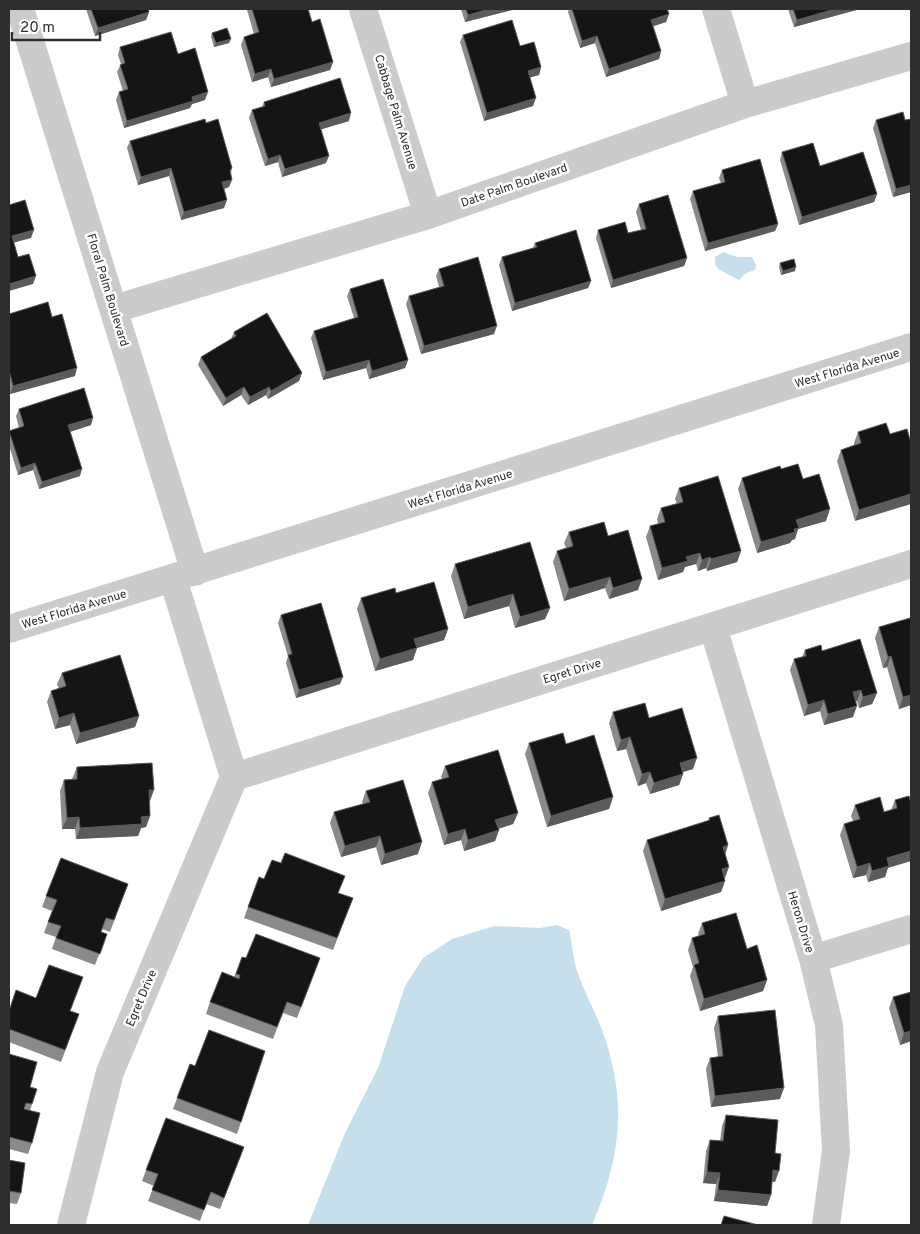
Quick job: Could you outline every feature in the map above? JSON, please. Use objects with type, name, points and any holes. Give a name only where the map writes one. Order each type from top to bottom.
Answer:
[{"type":"street","name":"Floral Palm Boulevard","points":[[20,9],[114,308],[184,575]]},
{"type":"street","name":"Cabbage Palm Avenue","points":[[364,9],[428,215]]},
{"type":"street","points":[[716,9],[745,104]]},
{"type":"street","name":"Date Palm Boulevard","points":[[114,308],[428,215],[745,104],[911,56]]},
{"type":"street","name":"West Florida Avenue","points":[[9,629],[911,347]]},
{"type":"street","name":"Egret Drive","points":[[71,1225],[110,1072],[234,777],[911,564]]},
{"type":"street","points":[[184,575],[234,777]]},
{"type":"street","name":"Heron Drive","points":[[713,627],[813,959],[829,1025],[836,1151],[826,1225]]},
{"type":"street","points":[[813,959],[911,929]]},
{"type":"water","points":[[723,252],[737,257],[752,257],[756,265],[755,270],[746,273],[739,280],[718,269],[715,264],[715,257]]},
{"type":"water","points":[[557,925],[569,930],[577,971],[608,1048],[617,1094],[617,1138],[613,1159],[601,1203],[592,1225],[308,1225],[345,1133],[378,1068],[405,986],[423,958],[452,939],[494,926],[540,928]]},
{"type":"building","points":[[91,9],[148,9],[149,12],[98,28]]},
{"type":"building","points":[[252,9],[308,9],[312,22],[320,19],[333,62],[274,79],[271,69],[255,74],[244,37],[259,32]]},
{"type":"building","points":[[466,9],[489,9],[468,15]]},
{"type":"building","points":[[572,9],[667,9],[669,14],[651,20],[661,51],[609,69],[597,36],[582,41]]},
{"type":"building","points":[[793,9],[835,9],[797,20]]},
{"type":"building","points":[[512,20],[520,46],[534,42],[541,67],[528,71],[536,98],[487,113],[463,35]]},
{"type":"building","points":[[227,28],[231,39],[216,43],[212,33]]},
{"type":"building","points":[[171,32],[178,54],[195,48],[208,92],[192,97],[193,101],[127,121],[119,92],[128,89],[120,65],[125,63],[120,47]]},
{"type":"building","points":[[340,78],[351,113],[319,123],[329,156],[285,169],[280,155],[268,159],[252,110],[265,106],[264,102]]},
{"type":"building","points":[[903,112],[905,120],[911,119],[911,185],[896,189],[876,120]]},
{"type":"building","points":[[205,119],[206,123],[218,119],[232,168],[230,170],[232,180],[222,182],[227,200],[184,212],[171,168],[141,177],[130,141]]},
{"type":"building","points":[[813,143],[820,166],[863,152],[877,194],[802,217],[782,152]]},
{"type":"building","points":[[760,159],[778,224],[708,243],[693,191],[725,182],[722,170]]},
{"type":"building","points":[[668,195],[687,258],[613,280],[598,230],[625,222],[628,233],[646,229],[639,204]]},
{"type":"building","points":[[25,200],[34,230],[12,236],[18,257],[29,254],[36,276],[9,284],[9,205]]},
{"type":"building","points":[[576,230],[591,281],[515,303],[502,257],[537,247],[535,243]]},
{"type":"building","points":[[478,257],[497,326],[424,346],[409,296],[444,286],[439,269]]},
{"type":"building","points":[[794,259],[796,267],[783,271],[780,263]]},
{"type":"building","points":[[383,279],[408,360],[372,371],[369,360],[326,372],[314,331],[358,317],[350,289]]},
{"type":"building","points":[[48,302],[52,317],[62,314],[77,368],[13,386],[9,370],[9,314]]},
{"type":"building","points":[[267,313],[302,373],[271,391],[269,387],[250,397],[244,387],[226,398],[201,357],[236,336],[234,332]]},
{"type":"building","points":[[84,388],[93,418],[68,425],[82,469],[42,482],[35,463],[21,468],[9,431],[24,426],[19,409]]},
{"type":"building","points":[[886,423],[890,434],[907,429],[911,443],[911,494],[859,510],[841,450],[861,443],[858,432]]},
{"type":"building","points":[[798,464],[803,479],[819,474],[830,509],[796,520],[799,528],[794,529],[795,532],[761,542],[742,478],[780,466],[781,469]]},
{"type":"building","points":[[718,476],[741,551],[702,560],[700,553],[686,557],[688,561],[662,568],[650,526],[665,522],[661,508],[683,502],[679,488]]},
{"type":"building","points":[[604,522],[608,536],[628,530],[642,579],[613,588],[610,577],[569,589],[557,551],[573,546],[569,532]]},
{"type":"building","points":[[530,542],[550,608],[520,617],[513,594],[468,607],[455,564]]},
{"type":"building","points":[[434,582],[448,629],[414,639],[417,648],[380,659],[361,598],[395,588],[396,593]]},
{"type":"building","points":[[321,603],[343,677],[299,690],[288,655],[292,654],[281,615]]},
{"type":"building","points":[[910,618],[911,695],[903,697],[891,656],[888,657],[879,627]]},
{"type":"building","points":[[860,639],[877,693],[863,697],[861,690],[853,692],[857,706],[828,714],[824,700],[808,705],[794,659],[806,656],[805,650],[821,645],[822,651]]},
{"type":"building","points":[[120,655],[139,716],[80,733],[74,713],[59,718],[51,691],[66,686],[62,673]]},
{"type":"building","points":[[645,703],[649,718],[682,708],[697,758],[680,763],[683,774],[654,783],[650,772],[642,774],[630,737],[621,740],[613,712]]},
{"type":"building","points":[[563,733],[566,744],[594,735],[613,797],[551,816],[529,743]]},
{"type":"building","points":[[498,750],[518,813],[495,820],[499,830],[468,840],[465,829],[448,834],[432,782],[449,777],[445,766]]},
{"type":"building","points":[[152,763],[154,790],[149,790],[150,816],[141,817],[142,824],[80,828],[79,817],[67,818],[64,780],[77,779],[77,767]]},
{"type":"building","points":[[403,780],[422,842],[385,854],[380,836],[345,846],[334,812],[370,802],[366,791]]},
{"type":"building","points":[[909,796],[911,804],[911,851],[887,858],[889,866],[872,871],[870,863],[857,867],[844,824],[860,819],[855,805],[880,797],[884,812],[897,808],[895,800]]},
{"type":"building","points":[[719,815],[728,845],[723,847],[729,867],[722,869],[725,881],[665,899],[647,840],[710,820],[709,818]]},
{"type":"building","points":[[285,853],[345,876],[338,893],[353,898],[337,938],[248,907],[259,877],[264,879],[272,860],[281,863]]},
{"type":"building","points":[[61,858],[128,884],[114,920],[106,918],[101,932],[107,934],[100,954],[56,938],[61,926],[48,922],[57,900],[46,896]]},
{"type":"building","points":[[736,913],[747,949],[757,945],[767,980],[704,999],[694,965],[699,963],[692,938],[705,934],[702,923]]},
{"type":"building","points":[[256,934],[320,958],[301,1007],[287,1002],[277,1027],[210,1002],[222,972],[239,979],[240,975],[236,974],[242,957],[246,958]]},
{"type":"building","points":[[49,965],[83,977],[70,1011],[79,1014],[65,1050],[9,1029],[9,1011],[16,990],[36,998]]},
{"type":"building","points":[[911,992],[911,1031],[904,1033],[893,997]]},
{"type":"building","points":[[775,1010],[784,1088],[715,1096],[710,1058],[723,1056],[718,1016]]},
{"type":"building","points":[[209,1030],[265,1051],[241,1122],[177,1098],[190,1064],[195,1066]]},
{"type":"building","points":[[9,1054],[37,1062],[30,1087],[37,1089],[32,1104],[26,1103],[24,1109],[40,1113],[32,1143],[9,1137]]},
{"type":"building","points":[[726,1115],[778,1120],[775,1153],[781,1154],[779,1171],[773,1170],[771,1195],[718,1190],[720,1173],[707,1172],[710,1140],[723,1141]]},
{"type":"building","points":[[166,1118],[244,1147],[224,1198],[211,1192],[204,1210],[152,1190],[158,1174],[146,1170]]},
{"type":"building","points":[[9,1160],[25,1163],[21,1193],[9,1191]]},
{"type":"building","points":[[724,1216],[758,1225],[721,1225]]}]
